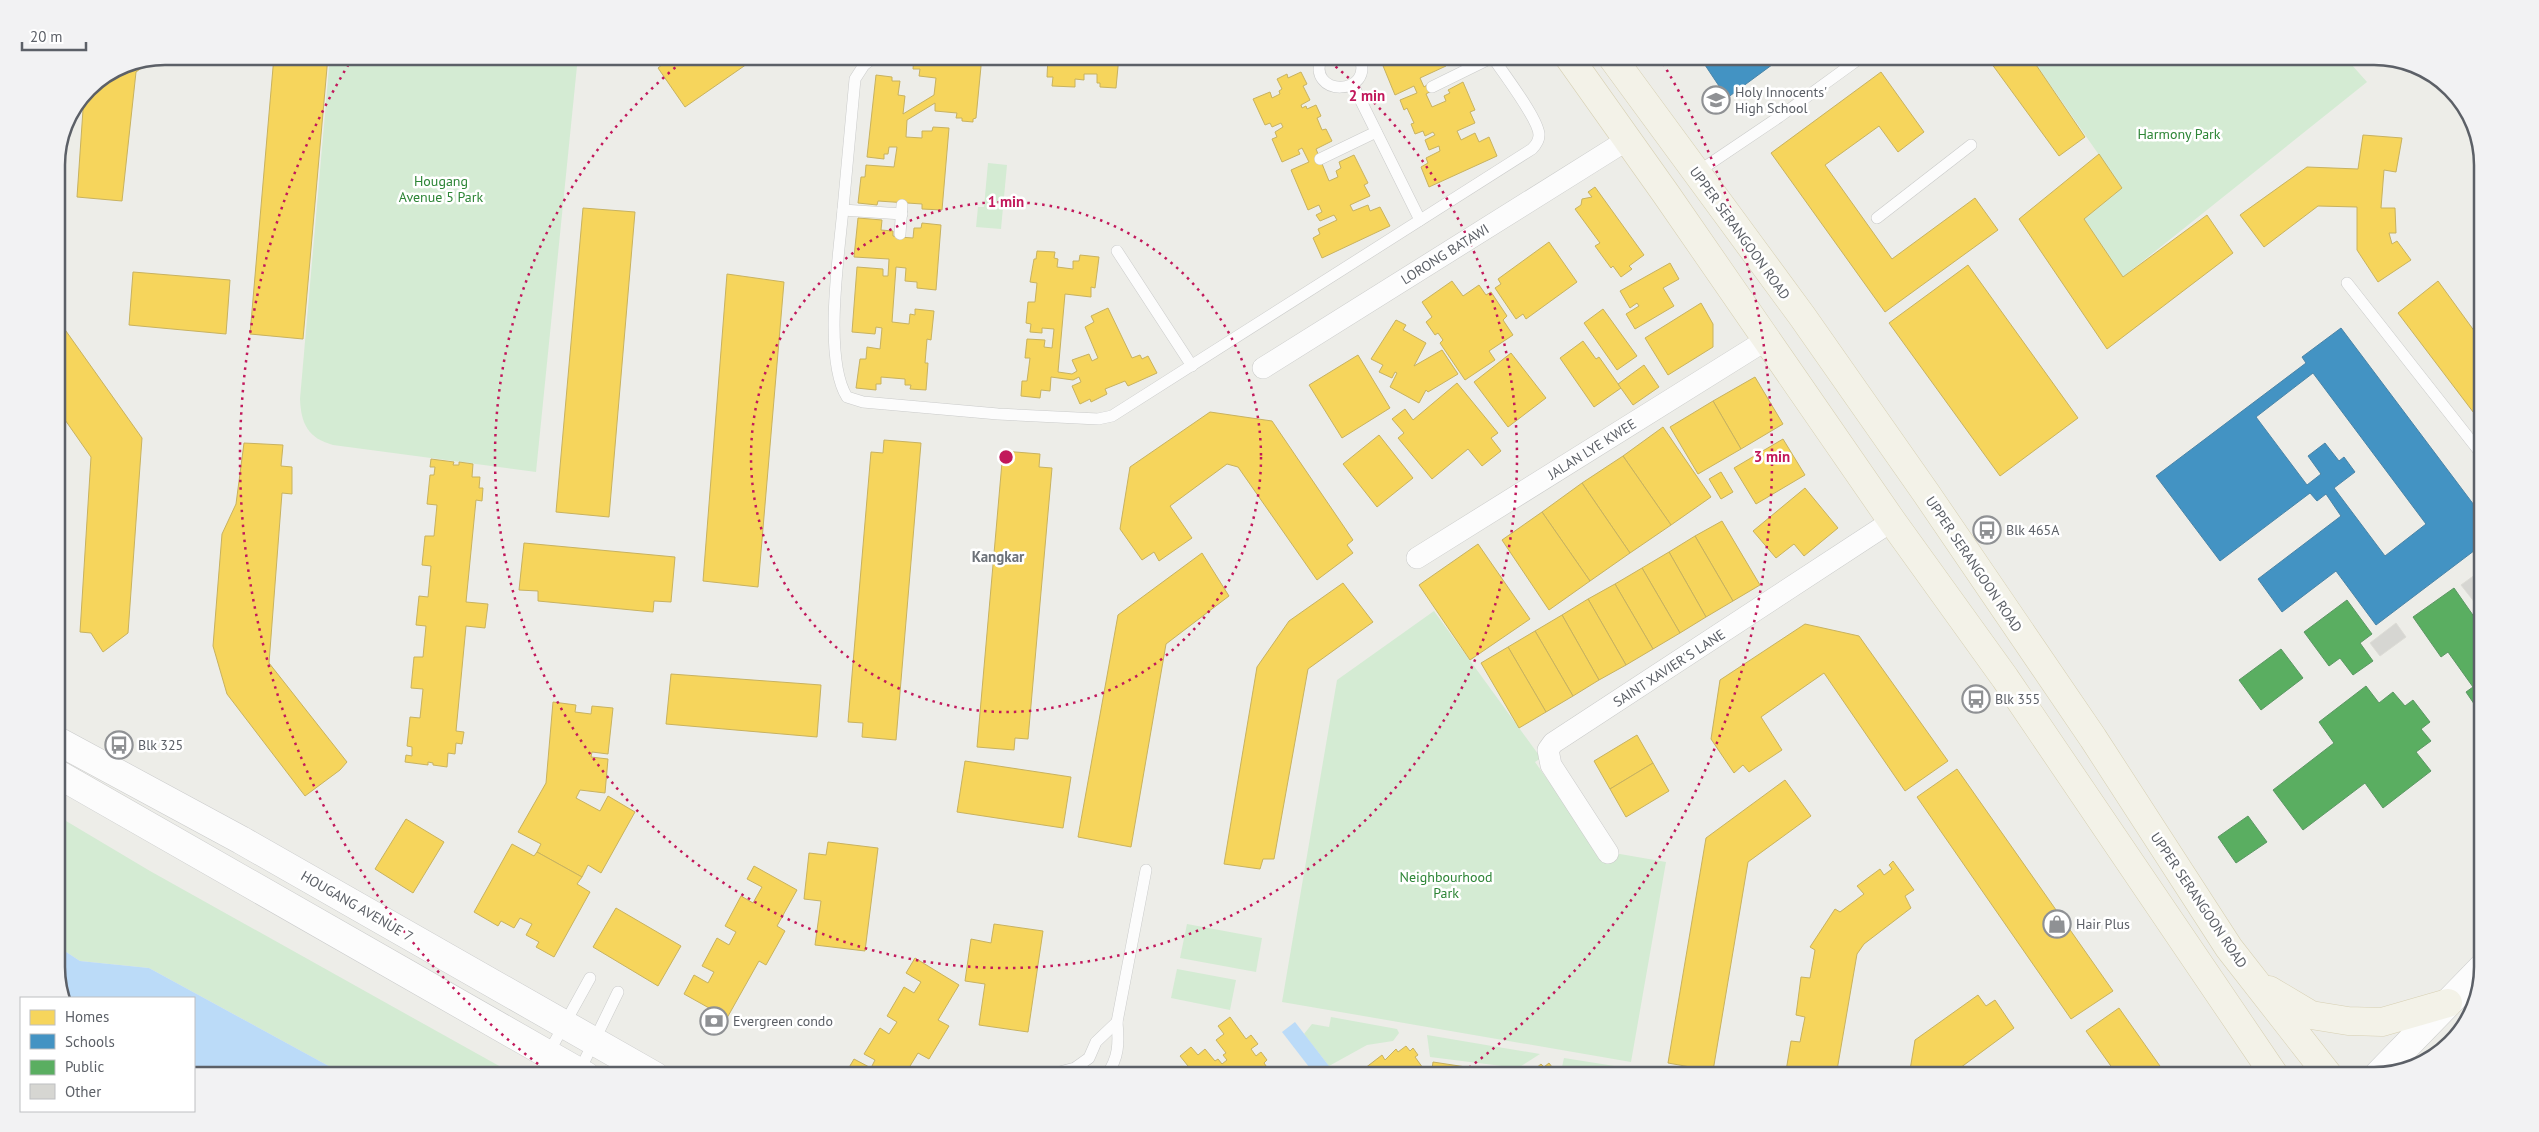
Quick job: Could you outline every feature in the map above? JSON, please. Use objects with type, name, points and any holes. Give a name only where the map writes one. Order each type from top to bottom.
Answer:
[{"type":"main road","points":[[1574,65],[1892,521],[2005,678],[2269,1067]]},
{"type":"main road","name":"UPPER SERANGOON ROAD","points":[[1618,65],[1802,316],[1931,501],[2087,730],[2229,948],[2322,1067]]},
{"type":"main road","name":"HOUGANG AVENUE 7","points":[[65,745],[240,840],[640,1067]]},
{"type":"main road","points":[[65,778],[570,1067]]},
{"type":"main road","points":[[2386,1066],[2473,977]]},
{"type":"main road","points":[[2254,982],[2312,1015],[2348,1021],[2382,1022],[2448,1003]]},
{"type":"main road","points":[[2246,1034],[2256,1067]]},
{"type":"street","name":"LORONG BATAWI","points":[[1263,368],[1627,140]]},
{"type":"street","name":"JALAN LYE KWEE","points":[[1417,558],[1766,340]]},
{"type":"street","name":"SAINT XAVIER'S LANE","points":[[1608,853],[1551,765],[1548,750],[1553,743],[1892,521]]},
{"type":"lane","points":[[864,65],[855,79],[843,210],[835,323],[841,387],[848,397],[863,402],[998,414],[1098,419],[1112,416],[1192,366],[1536,144],[1539,134],[1534,119],[1497,65]]},
{"type":"lane","points":[[1320,65],[1319,69],[1326,82],[1339,88],[1353,84],[1360,74],[1361,65]]},
{"type":"lane","points":[[1432,87],[1476,65]]},
{"type":"lane","points":[[1696,172],[1779,117],[1851,65]]},
{"type":"lane","points":[[1353,84],[1420,220]]},
{"type":"lane","points":[[1320,159],[1376,132]]},
{"type":"lane","points":[[1877,218],[1971,145]]},
{"type":"lane","points":[[843,210],[902,209],[900,234]]},
{"type":"lane","points":[[1117,251],[1192,366]]},
{"type":"lane","points":[[2347,282],[2474,444]]},
{"type":"lane","points":[[1112,1067],[1119,1045],[1117,1022],[1146,870]]},
{"type":"lane","points":[[548,1054],[590,978]]},
{"type":"lane","points":[[584,1067],[593,1040],[618,992]]},
{"type":"lane","points":[[1076,1067],[1089,1058],[1096,1042],[1117,1022]]},
{"type":"green space","name":"Hougang Avenue 5 Park","points":[[329,65],[577,65],[536,472],[333,445],[317,438],[308,429],[302,416],[300,399]]},
{"type":"green space","name":"Harmony Park","points":[[2036,65],[2352,65],[2367,82],[2123,277],[2084,219],[2122,188]]},
{"type":"green space","points":[[988,163],[1007,165],[1001,229],[976,227],[978,207],[984,207]]},
{"type":"green space","name":"Neighbourhood Park","points":[[1434,611],[1541,758],[1535,762],[1597,850],[1666,862],[1631,1062],[1282,1002],[1337,680]]},
{"type":"green space","points":[[65,820],[150,871],[501,1067],[330,1067],[149,968],[80,961],[65,951]]},
{"type":"green space","points":[[1187,924],[1262,938],[1256,972],[1180,958]]},
{"type":"green space","points":[[1177,969],[1236,980],[1230,1010],[1171,998]]},
{"type":"green space","points":[[1331,1017],[1397,1029],[1399,1033],[1393,1041],[1367,1045],[1329,1066],[1304,1034],[1312,1024],[1329,1027]]},
{"type":"green space","points":[[1427,1035],[1540,1054],[1520,1067],[1430,1057]]},
{"type":"green space","points":[[1564,1058],[1621,1067],[1562,1067]]},
{"type":"water","points":[[65,951],[80,961],[149,968],[330,1067],[195,1067],[195,997],[70,997],[65,973]]},
{"type":"water","points":[[1295,1022],[1329,1066],[1309,1067],[1282,1032]]},
{"type":"building: Homes","points":[[273,65],[327,65],[303,339],[250,334]]},
{"type":"building: Homes","points":[[662,65],[746,65],[685,107],[658,68]]},
{"type":"building: Homes","points":[[913,65],[981,65],[976,118],[973,119],[973,122],[962,121],[962,118],[956,118],[957,113],[935,111],[935,103],[907,120],[906,137],[922,138],[922,131],[932,131],[933,127],[949,128],[942,210],[922,209],[922,204],[878,201],[877,205],[858,203],[861,177],[865,177],[866,165],[894,167],[897,147],[889,147],[888,154],[884,154],[884,159],[867,157],[876,75],[892,77],[892,81],[900,81],[898,95],[905,96],[903,114],[934,95],[936,78],[919,76],[920,69],[913,69]]},
{"type":"building: Homes","points":[[1048,65],[1118,65],[1116,88],[1100,87],[1100,83],[1097,83],[1097,74],[1084,74],[1084,80],[1075,79],[1075,87],[1052,86],[1053,77],[1047,77]]},
{"type":"building: Homes","points":[[1383,65],[1446,65],[1420,78],[1424,87],[1430,83],[1433,90],[1426,94],[1432,107],[1446,101],[1444,96],[1450,93],[1448,90],[1463,82],[1475,110],[1470,112],[1475,123],[1457,131],[1461,140],[1475,133],[1479,142],[1489,137],[1497,156],[1429,187],[1421,167],[1428,163],[1426,158],[1440,151],[1439,146],[1429,150],[1425,140],[1435,135],[1433,132],[1425,136],[1423,131],[1415,134],[1411,124],[1414,123],[1407,108],[1404,110],[1400,100],[1417,93],[1414,86],[1395,95]]},
{"type":"building: Homes","points":[[1993,65],[2036,65],[2085,137],[2059,156]]},
{"type":"building: Homes","points":[[141,68],[136,72],[122,201],[77,197],[83,108],[94,94],[110,82],[121,75]]},
{"type":"building: Homes","points":[[1301,72],[1307,84],[1303,86],[1310,100],[1301,105],[1302,108],[1306,106],[1307,109],[1316,105],[1321,116],[1317,118],[1322,130],[1326,129],[1332,141],[1316,149],[1329,181],[1338,177],[1336,171],[1341,168],[1339,162],[1354,155],[1368,183],[1364,185],[1370,196],[1350,205],[1353,211],[1368,205],[1370,211],[1380,207],[1390,226],[1322,258],[1313,238],[1320,234],[1318,229],[1337,220],[1334,215],[1320,221],[1316,215],[1322,212],[1319,205],[1308,210],[1291,170],[1309,162],[1302,148],[1298,150],[1300,154],[1282,162],[1272,139],[1277,137],[1275,132],[1283,127],[1281,123],[1272,127],[1270,123],[1265,125],[1253,99],[1270,92],[1272,98],[1280,94],[1279,91],[1282,89],[1277,79],[1287,74],[1288,78]]},
{"type":"building: Homes","points":[[1881,72],[1924,132],[1898,152],[1879,126],[1825,165],[1892,259],[1975,198],[1998,230],[1885,312],[1771,153]]},
{"type":"building: Homes","points":[[2363,135],[2402,138],[2396,172],[2384,170],[2381,208],[2395,208],[2396,233],[2389,233],[2392,244],[2397,241],[2411,260],[2378,282],[2357,250],[2357,207],[2318,206],[2264,247],[2240,215],[2307,167],[2358,169]]},
{"type":"building: Homes","points":[[2099,154],[2122,188],[2084,219],[2123,277],[2207,215],[2233,253],[2107,349],[2019,219]]},
{"type":"building: Homes","points":[[1595,187],[1644,255],[1629,266],[1632,269],[1621,277],[1613,266],[1611,268],[1595,246],[1600,243],[1575,209],[1581,205],[1582,199],[1592,197],[1588,192]]},
{"type":"building: Homes","points":[[583,208],[635,212],[609,517],[556,512]]},
{"type":"building: Homes","points":[[858,218],[882,220],[881,230],[893,231],[893,236],[899,237],[913,238],[914,228],[921,228],[922,223],[941,225],[936,290],[917,288],[917,282],[905,281],[906,268],[896,267],[892,322],[909,324],[910,314],[915,315],[915,309],[934,311],[931,340],[927,339],[925,363],[928,363],[926,390],[910,389],[911,385],[905,385],[905,379],[881,377],[881,384],[876,384],[876,390],[856,388],[860,359],[866,359],[867,347],[880,349],[882,328],[876,327],[875,334],[852,332],[857,267],[883,269],[883,276],[888,276],[889,259],[854,257]]},
{"type":"building: Homes","points":[[1549,242],[1577,282],[1526,319],[1523,314],[1516,319],[1495,288],[1501,284],[1498,279]]},
{"type":"building: Homes","points":[[1037,251],[1055,252],[1054,258],[1058,259],[1057,267],[1073,269],[1073,261],[1079,261],[1080,255],[1099,257],[1095,288],[1091,287],[1091,297],[1065,294],[1058,372],[1072,374],[1077,371],[1072,360],[1089,354],[1092,361],[1098,358],[1085,327],[1094,322],[1091,316],[1108,308],[1132,358],[1140,355],[1142,359],[1148,356],[1157,373],[1128,386],[1125,381],[1105,389],[1107,394],[1091,402],[1090,399],[1080,404],[1072,386],[1081,382],[1079,377],[1073,380],[1051,377],[1050,391],[1041,390],[1040,398],[1021,396],[1022,381],[1027,381],[1030,358],[1025,358],[1027,339],[1045,340],[1044,347],[1052,348],[1054,329],[1042,328],[1042,333],[1030,332],[1031,324],[1026,323],[1028,302],[1035,302],[1037,283],[1030,282]]},
{"type":"building: Homes","points":[[1670,263],[1679,279],[1663,288],[1674,306],[1635,329],[1626,314],[1639,306],[1637,303],[1630,308],[1620,291]]},
{"type":"building: Homes","points":[[1968,265],[2078,418],[2000,476],[1889,323]]},
{"type":"building: Homes","points":[[133,272],[230,280],[226,334],[129,325]]},
{"type":"building: Homes","points":[[727,274],[784,282],[758,587],[703,581]]},
{"type":"building: Homes","points":[[1452,281],[1463,296],[1479,285],[1486,295],[1491,292],[1507,316],[1503,320],[1513,335],[1489,351],[1495,360],[1465,380],[1440,343],[1443,340],[1438,333],[1435,335],[1426,322],[1432,317],[1422,302]]},
{"type":"building: Homes","points":[[2438,281],[2474,331],[2474,413],[2398,313]]},
{"type":"building: Homes","points":[[1701,303],[1713,324],[1713,347],[1668,375],[1645,338]]},
{"type":"building: Homes","points":[[1603,309],[1637,356],[1617,370],[1584,323]]},
{"type":"building: Homes","points":[[1396,320],[1406,325],[1403,330],[1426,343],[1414,366],[1442,350],[1458,374],[1428,392],[1426,390],[1419,403],[1390,387],[1397,373],[1395,372],[1392,378],[1379,372],[1383,365],[1371,359]]},
{"type":"building: Homes","points":[[65,330],[142,438],[128,633],[103,652],[91,633],[80,632],[91,457],[65,420]]},
{"type":"building: Homes","points":[[1583,341],[1596,359],[1599,357],[1621,388],[1594,407],[1560,358]]},
{"type":"building: Homes","points":[[1511,353],[1546,398],[1508,427],[1474,382]]},
{"type":"building: Homes","points":[[1358,355],[1390,408],[1342,438],[1309,385]]},
{"type":"building: Homes","points":[[1644,365],[1659,387],[1633,405],[1618,384]]},
{"type":"building: Homes","points":[[1755,377],[1783,424],[1741,449],[1713,401]]},
{"type":"building: Homes","points":[[1457,383],[1498,433],[1491,438],[1501,451],[1482,466],[1468,449],[1432,479],[1398,438],[1404,433],[1392,419],[1405,409],[1413,420]]},
{"type":"building: Homes","points":[[1713,401],[1741,449],[1698,474],[1670,427]]},
{"type":"building: Homes","points":[[1210,412],[1272,421],[1353,540],[1347,545],[1353,553],[1317,580],[1238,467],[1227,464],[1170,506],[1192,538],[1159,561],[1154,552],[1142,560],[1120,529],[1130,467]]},
{"type":"building: Homes","points":[[1663,427],[1711,497],[1671,525],[1623,456]]},
{"type":"building: Homes","points":[[1379,435],[1413,478],[1377,507],[1343,464]]},
{"type":"building: Homes","points":[[1783,439],[1805,475],[1756,504],[1734,468]]},
{"type":"building: Homes","points":[[884,440],[921,443],[896,740],[862,737],[863,723],[848,722],[871,452],[883,453]]},
{"type":"building: Homes","points":[[244,443],[283,445],[281,466],[292,467],[292,494],[282,493],[269,663],[347,762],[340,770],[305,796],[227,694],[213,646],[222,534],[236,504]]},
{"type":"building: Homes","points":[[1003,451],[1040,454],[1039,467],[1052,468],[1028,739],[1015,738],[1014,750],[977,747]]},
{"type":"building: Homes","points":[[1623,456],[1671,525],[1630,553],[1582,483]]},
{"type":"building: Homes","points":[[431,459],[454,462],[453,465],[459,465],[459,462],[473,464],[472,477],[480,477],[479,488],[483,488],[482,501],[476,500],[466,602],[488,604],[485,628],[466,626],[456,731],[464,732],[462,744],[456,743],[455,754],[448,753],[447,767],[433,765],[433,763],[428,762],[428,765],[405,762],[406,755],[412,756],[412,747],[407,746],[410,717],[420,718],[423,689],[411,688],[414,657],[423,657],[426,626],[416,625],[419,596],[428,597],[431,566],[422,565],[425,536],[434,536],[437,505],[427,504],[430,475],[434,475],[435,467],[430,467]]},
{"type":"building: Homes","points":[[1721,472],[1733,492],[1721,499],[1709,479]]},
{"type":"building: Homes","points":[[1582,483],[1630,553],[1590,581],[1542,512]]},
{"type":"building: Homes","points":[[1805,488],[1838,528],[1804,556],[1794,544],[1776,558],[1753,531]]},
{"type":"building: Homes","points":[[1542,512],[1590,581],[1549,610],[1502,540]]},
{"type":"building: Homes","points":[[1722,521],[1760,585],[1733,601],[1695,536]]},
{"type":"building: Homes","points":[[1695,536],[1733,601],[1706,617],[1669,552]]},
{"type":"building: Homes","points":[[524,543],[675,557],[671,602],[654,601],[653,612],[538,601],[538,591],[519,590]]},
{"type":"building: Homes","points":[[1478,544],[1530,619],[1470,660],[1419,585]]},
{"type":"building: Homes","points":[[1669,552],[1706,617],[1680,633],[1642,568]]},
{"type":"building: Homes","points":[[1202,553],[1229,596],[1166,644],[1131,847],[1078,837],[1118,615]]},
{"type":"building: Homes","points":[[1642,568],[1680,633],[1653,649],[1615,584]]},
{"type":"building: Homes","points":[[1343,583],[1373,622],[1308,669],[1274,859],[1263,859],[1260,869],[1224,864],[1257,667],[1289,621]]},
{"type":"building: Homes","points":[[1615,584],[1653,649],[1626,665],[1588,599]]},
{"type":"building: Homes","points":[[1588,599],[1626,665],[1599,680],[1562,615]]},
{"type":"building: Homes","points":[[1562,615],[1599,680],[1573,696],[1535,631]]},
{"type":"building: Homes","points":[[1805,624],[1859,636],[1948,761],[1905,791],[1824,673],[1761,717],[1782,750],[1749,772],[1743,765],[1734,773],[1711,739],[1720,680]]},
{"type":"building: Homes","points":[[1535,631],[1573,696],[1546,712],[1508,647]]},
{"type":"building: Homes","points":[[1508,647],[1546,712],[1519,728],[1481,663]]},
{"type":"building: Homes","points":[[671,674],[821,685],[817,737],[666,724]]},
{"type":"building: Homes","points":[[553,702],[576,705],[575,712],[591,714],[592,706],[613,708],[608,754],[592,752],[591,757],[608,759],[605,793],[580,790],[576,798],[600,811],[608,796],[635,812],[601,873],[588,865],[582,877],[537,852],[541,844],[518,832],[546,783]]},
{"type":"building: Homes","points":[[1637,735],[1653,763],[1610,789],[1594,761]]},
{"type":"building: Homes","points":[[965,761],[1071,777],[1063,828],[957,812]]},
{"type":"building: Homes","points":[[1653,763],[1669,791],[1626,817],[1610,789]]},
{"type":"building: Homes","points":[[1957,769],[2113,991],[2071,1019],[1917,797]]},
{"type":"building: Homes","points":[[1785,780],[1811,816],[1748,862],[1714,1067],[1690,1067],[1668,1063],[1706,838]]},
{"type":"building: Homes","points":[[406,819],[444,842],[413,893],[375,869]]},
{"type":"building: Homes","points":[[828,842],[878,848],[865,951],[815,945],[821,901],[804,899],[809,853],[826,855]]},
{"type":"building: Homes","points":[[512,844],[534,856],[537,852],[582,877],[577,884],[590,892],[554,957],[536,947],[539,942],[526,935],[532,924],[520,918],[514,928],[501,921],[498,926],[474,912]]},
{"type":"building: Homes","points":[[1893,861],[1914,890],[1905,896],[1911,908],[1864,944],[1857,954],[1838,1067],[1787,1067],[1791,1041],[1800,1042],[1805,1017],[1796,1015],[1801,977],[1810,978],[1815,950],[1810,947],[1835,909],[1840,912],[1864,894],[1857,886],[1880,869],[1884,875],[1892,869],[1889,865]]},
{"type":"building: Homes","points":[[754,866],[797,890],[777,926],[785,931],[766,965],[759,961],[727,1018],[684,994],[694,975],[708,983],[714,972],[702,966],[717,938],[729,945],[736,932],[725,926],[741,896],[753,903],[762,887],[747,879]]},
{"type":"building: Homes","points":[[616,908],[681,946],[658,986],[593,947]]},
{"type":"building: Homes","points":[[994,924],[1043,931],[1028,1032],[979,1025],[985,984],[965,981],[971,939],[991,943]]},
{"type":"building: Homes","points":[[915,958],[959,985],[938,1020],[949,1026],[929,1059],[918,1053],[909,1067],[872,1067],[875,1060],[864,1054],[880,1028],[889,1034],[897,1022],[887,1016],[904,987],[914,993],[921,982],[906,973]]},
{"type":"building: Homes","points":[[1978,995],[1986,1006],[1995,1000],[2014,1028],[1961,1067],[1910,1067],[1915,1040]]},
{"type":"building: Homes","points":[[2119,1008],[2161,1067],[2112,1067],[2086,1031]]},
{"type":"building: Homes","points":[[1230,1017],[1246,1039],[1251,1035],[1258,1044],[1251,1049],[1256,1056],[1261,1052],[1267,1060],[1264,1063],[1267,1067],[1189,1067],[1180,1056],[1191,1047],[1198,1055],[1205,1049],[1215,1061],[1218,1059],[1222,1064],[1227,1060],[1223,1055],[1226,1053],[1216,1040],[1224,1034],[1218,1026]]},
{"type":"building: Homes","points":[[1406,1046],[1410,1051],[1413,1048],[1418,1055],[1415,1057],[1422,1067],[1366,1067],[1382,1055],[1385,1060],[1396,1049],[1398,1052]]},
{"type":"building: Homes","points":[[854,1059],[869,1067],[849,1067]]},
{"type":"building: Homes","points":[[1433,1062],[1466,1067],[1432,1067]]},
{"type":"building: Homes","points":[[1549,1063],[1552,1067],[1544,1067]]},
{"type":"building: Schools","points":[[1705,65],[1772,65],[1727,98]]},
{"type":"building: Schools","points":[[2341,328],[2474,505],[2474,551],[2376,625],[2336,571],[2282,612],[2258,579],[2341,516],[2326,494],[2317,501],[2310,493],[2220,561],[2156,476],[2306,363],[2302,357]],"holes":[[[2313,373],[2426,524],[2385,556],[2334,488],[2355,472],[2344,457],[2339,461],[2325,443],[2308,456],[2321,474],[2307,485],[2256,417]]]},
{"type":"building: Public","points":[[2454,588],[2474,617],[2474,704],[2466,692],[2473,687],[2448,652],[2441,657],[2413,617]]},
{"type":"building: Public","points":[[2347,600],[2372,634],[2360,643],[2373,661],[2353,675],[2340,658],[2329,666],[2304,632]]},
{"type":"building: Public","points":[[2281,649],[2303,678],[2261,710],[2239,680]]},
{"type":"building: Public","points":[[2366,686],[2379,703],[2393,692],[2405,706],[2413,700],[2430,722],[2421,729],[2431,741],[2416,752],[2431,771],[2383,808],[2365,783],[2303,830],[2273,790],[2334,743],[2319,722]]},
{"type":"building: Public","points":[[2248,816],[2267,842],[2236,863],[2218,837]]},
{"type":"building: Other","points":[[2474,576],[2474,602],[2461,585]]},
{"type":"building: Other","points":[[2396,623],[2406,637],[2380,656],[2370,643]]},
{"type":"place","name":"Holy Innocents' High School","points":[[1716,100]]},
{"type":"place","name":"Blk 465A","points":[[1987,530]]},
{"type":"place","name":"Blk 355","points":[[1976,699]]},
{"type":"place","name":"Blk 325","points":[[119,745]]},
{"type":"place","name":"Hair Plus","points":[[2057,924]]},
{"type":"place","name":"Evergreen condo","points":[[714,1021]]},
{"type":"district","name":"Kangkar","points":[[998,556]]}]
